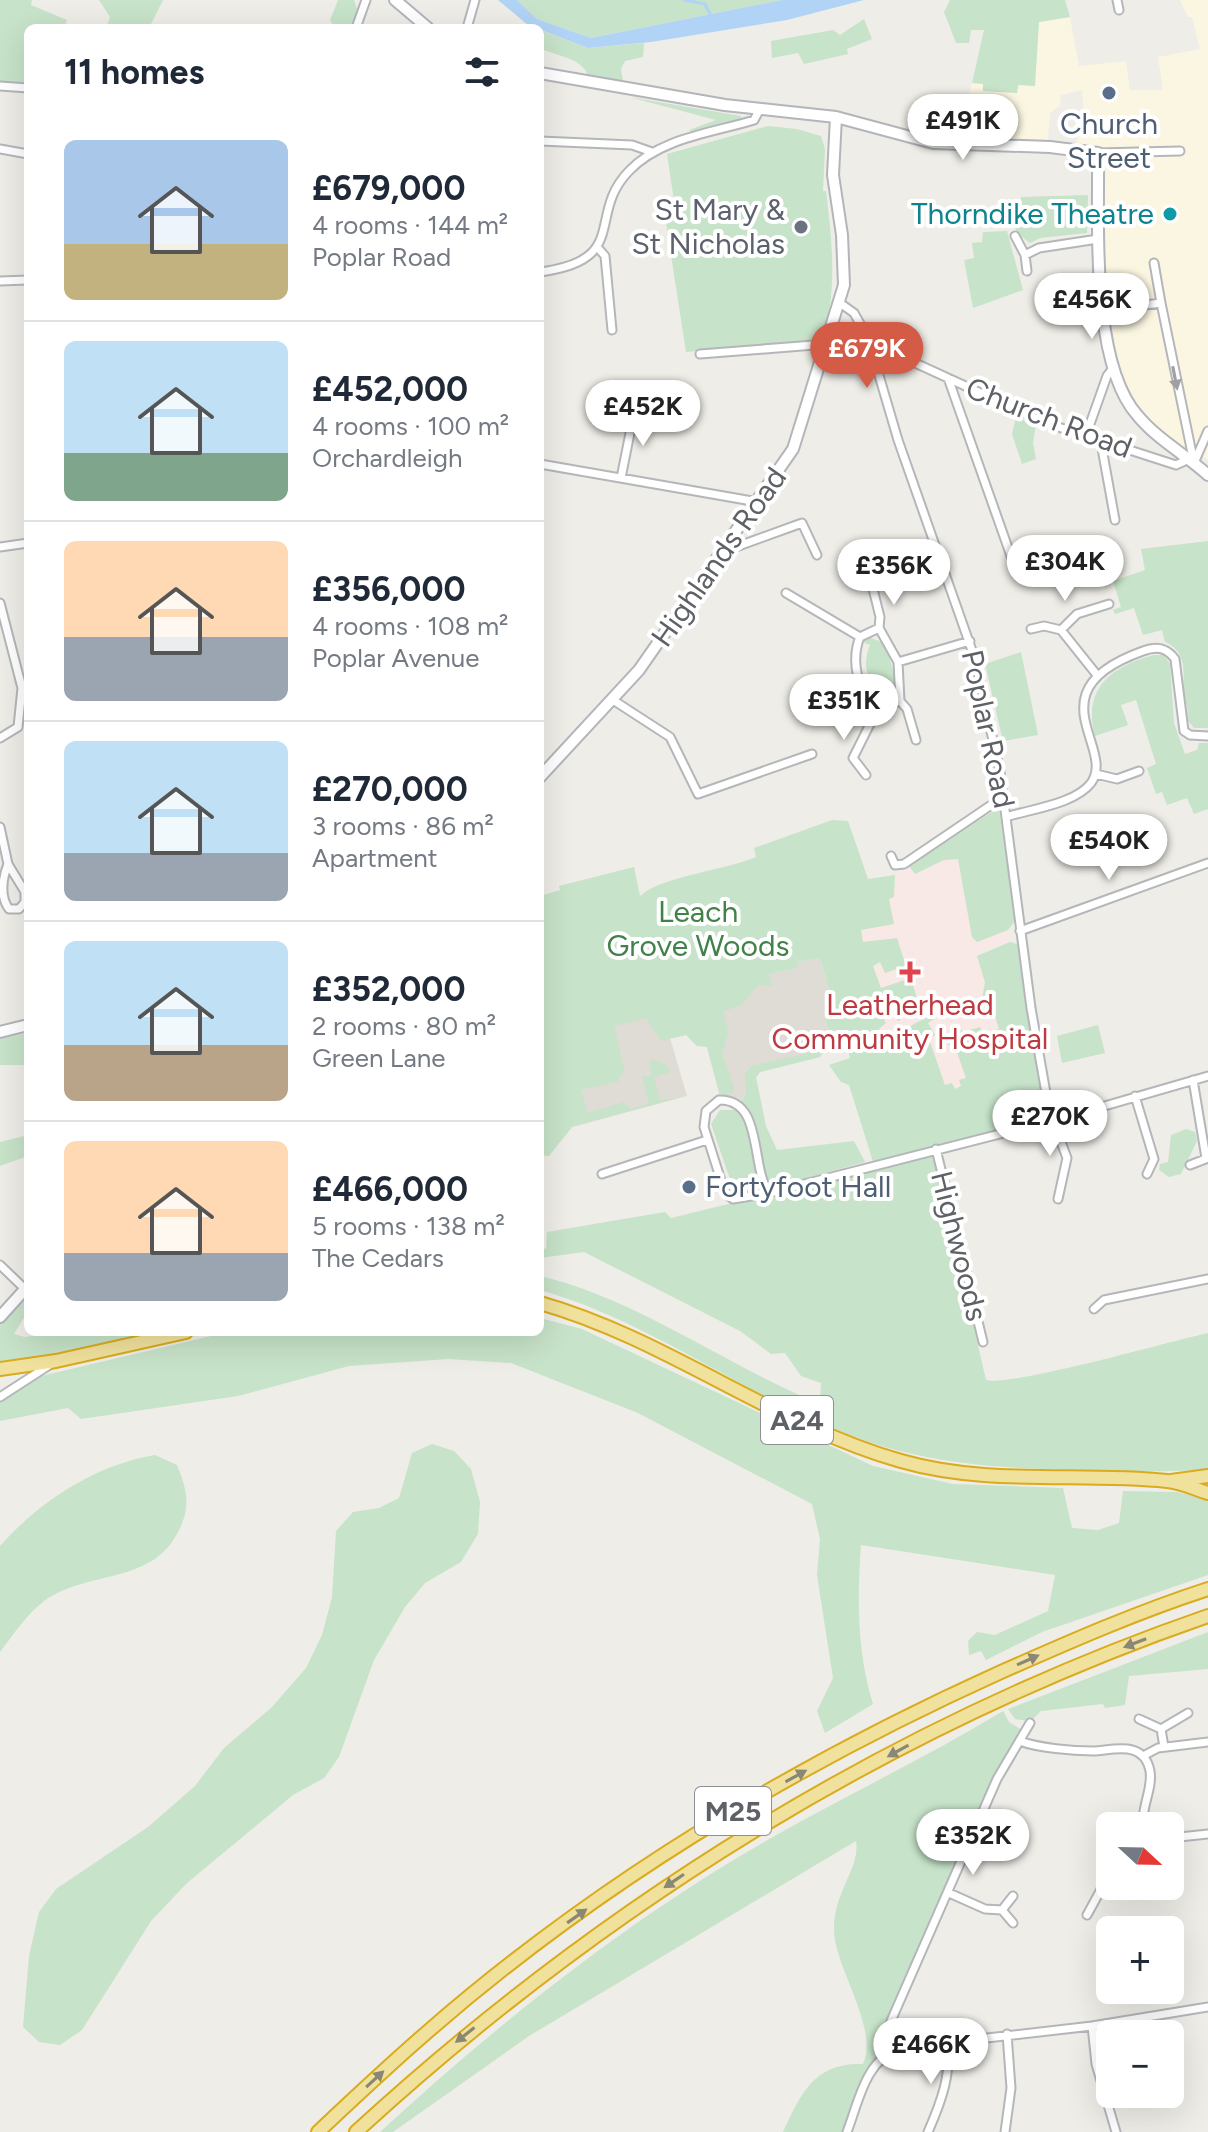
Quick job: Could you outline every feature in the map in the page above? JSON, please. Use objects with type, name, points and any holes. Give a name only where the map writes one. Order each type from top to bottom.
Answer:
[{"type":"highway","name":"A24","points":[[544,1305],[633,1338],[831,1436],[903,1462],[974,1474],[1171,1481]]},
{"type":"highway","points":[[0,1369],[56,1361],[168,1336]]},
{"type":"highway","points":[[1171,1481],[1208,1476]]},
{"type":"highway","points":[[1171,1481],[1208,1493]]},
{"type":"highway","name":"M25","points":[[318,2132],[426,2032],[570,1920],[728,1814],[903,1716],[1088,1633],[1208,1589]]},
{"type":"highway","name":"M25","points":[[356,2132],[441,2054],[582,1944],[743,1835],[945,1725],[1096,1658],[1208,1616]]},
{"type":"main road","points":[[395,0],[423,24]]},
{"type":"main road","points":[[544,74],[707,102],[836,117],[933,143],[1042,147],[1098,153],[1098,239],[1104,310],[1114,367],[1139,418],[1208,475]]},
{"type":"main road","points":[[836,117],[833,175],[843,247],[844,285],[840,303]]},
{"type":"main road","name":"Highlands Road","points":[[544,773],[639,670],[793,449],[840,303]]},
{"type":"main road","points":[[0,1032],[24,1026]]},
{"type":"main road","points":[[0,1317],[24,1291]]},
{"type":"street","points":[[357,24],[366,0]]},
{"type":"street","points":[[468,24],[475,0]]},
{"type":"street","points":[[1117,0],[1119,10]]},
{"type":"street","points":[[0,86],[24,88]]},
{"type":"street","points":[[544,271],[577,263],[598,248],[617,187],[629,170],[652,152],[754,120],[760,109]]},
{"type":"street","points":[[544,141],[632,145],[652,152]]},
{"type":"street","points":[[0,149],[24,153]]},
{"type":"street","points":[[1098,153],[1180,151]]},
{"type":"street","points":[[1015,236],[1025,255],[1027,271]]},
{"type":"street","points":[[1025,255],[1039,248],[1098,239]]},
{"type":"street","points":[[598,248],[605,256],[612,330]]},
{"type":"street","points":[[1154,263],[1192,461]]},
{"type":"street","points":[[0,281],[24,280]]},
{"type":"street","points":[[840,303],[859,320],[871,351]]},
{"type":"street","points":[[1104,310],[1161,303]]},
{"type":"street","points":[[700,354],[827,344]]},
{"type":"street","name":"Church Road","points":[[871,351],[889,351],[1085,438],[1176,465],[1192,461]]},
{"type":"street","name":"Poplar Road","points":[[871,351],[898,440],[970,641],[1003,797],[1020,931],[1049,1110],[1055,1118],[1067,1167],[1058,1199]]},
{"type":"street","points":[[1085,438],[1107,376],[1114,367]]},
{"type":"street","points":[[948,378],[1018,576]]},
{"type":"street","points":[[621,478],[632,423],[640,408]]},
{"type":"street","points":[[1192,461],[1208,431]]},
{"type":"street","points":[[1101,443],[1115,520]]},
{"type":"street","points":[[544,465],[758,502]]},
{"type":"street","points":[[726,545],[733,548],[797,522],[806,526],[817,555]]},
{"type":"street","points":[[0,547],[24,544]]},
{"type":"street","points":[[873,589],[880,617],[879,628],[898,662],[900,701],[907,709],[916,740]]},
{"type":"street","points":[[786,593],[860,637]]},
{"type":"street","points":[[0,603],[22,688],[18,727]]},
{"type":"street","points":[[1061,630],[1077,614],[1109,604]]},
{"type":"street","points":[[1031,629],[1044,626],[1061,630],[1097,675]]},
{"type":"street","points":[[879,628],[860,637],[854,657],[855,671],[862,687],[880,704]]},
{"type":"street","points":[[898,662],[970,641]]},
{"type":"street","points":[[1096,774],[1084,721],[1088,693],[1097,675],[1117,660],[1152,647],[1166,650],[1175,659],[1184,731],[1190,735],[1208,736]]},
{"type":"street","points":[[613,700],[670,737],[698,794],[812,754]]},
{"type":"street","points":[[880,704],[900,701]]},
{"type":"street","points":[[866,775],[853,758],[880,704]]},
{"type":"street","points":[[18,727],[24,730]]},
{"type":"street","points":[[0,738],[18,727]]},
{"type":"street","points":[[1096,774],[1117,779],[1139,771]]},
{"type":"street","points":[[1006,817],[1077,795],[1096,774]]},
{"type":"street","points":[[891,856],[892,862],[899,866],[1003,797]]},
{"type":"street","points":[[0,827],[8,864],[24,893]]},
{"type":"street","points":[[1020,931],[1208,863]]},
{"type":"street","points":[[8,864],[3,877],[2,899],[9,909],[19,909],[24,900]]},
{"type":"street","points":[[769,1193],[761,1183],[742,1106],[726,1099],[712,1104],[703,1118],[707,1140],[728,1197],[741,1199],[769,1193],[1055,1118],[1208,1076]]},
{"type":"street","points":[[1190,1165],[1207,1158],[1193,1080]]},
{"type":"street","points":[[1135,1096],[1154,1159],[1147,1174]]},
{"type":"street","points":[[602,1174],[707,1140]]},
{"type":"street","name":"Highwoods","points":[[936,1149],[983,1342]]},
{"type":"street","points":[[0,1265],[24,1285]]},
{"type":"street","points":[[1094,1309],[1104,1300],[1208,1279]]},
{"type":"street","points":[[0,1397],[56,1361]]},
{"type":"street","points":[[1139,1719],[1148,1726],[1161,1729],[1188,1713]]},
{"type":"street","points":[[891,2051],[887,2031],[997,1779],[1030,1723]]},
{"type":"street","points":[[1161,1729],[1164,1747]]},
{"type":"street","points":[[1020,1741],[1039,1747],[1092,1751],[1124,1747],[1143,1756],[1150,1774],[1145,1812]]},
{"type":"street","points":[[1143,1756],[1164,1747],[1208,1742]]},
{"type":"street","points":[[1184,1837],[1208,1834]]},
{"type":"street","points":[[949,1893],[985,1909],[1002,1910],[1013,1923]]},
{"type":"street","points":[[1002,1910],[1013,1896]]},
{"type":"street","points":[[1087,1915],[1096,1899]]},
{"type":"street","points":[[847,2132],[871,2069],[891,2051],[948,2040],[1092,2026],[1208,2007]]},
{"type":"street","points":[[1092,2026],[1096,2064],[1116,2132]]},
{"type":"street","points":[[1005,2132],[1011,2088],[1007,2034]]},
{"type":"street","points":[[928,2132],[947,2082],[948,2040]]},
{"type":"shaded area","points":[[1180,0],[1208,0],[1208,460],[1195,452],[1189,453],[1142,414],[1119,369],[1104,277],[1105,148],[1077,145],[1079,115],[1084,114],[1082,90],[1061,95],[1060,106],[1050,113],[1048,141],[960,137],[972,83],[983,84],[983,90],[1017,93],[1039,22],[1070,17],[1079,66],[1126,61],[1130,90],[1163,90],[1158,57],[1200,49],[1192,17],[1188,17]]},
{"type":"shaded area","name":"Leatherhead Community Hospital","points":[[958,859],[966,908],[977,942],[1008,930],[1010,942],[980,951],[977,956],[1012,1074],[971,1090],[890,1096],[848,912],[894,890],[895,875],[909,866],[915,874],[944,860]]},
{"type":"shaded area","points":[[820,958],[835,1014],[825,1017],[828,1030],[821,1039],[824,1052],[820,1057],[760,1072],[741,1101],[720,1096],[707,1047],[716,998],[770,980],[769,974],[796,968],[797,962]]},
{"type":"shaded area","points":[[641,1009],[661,1041],[670,1038],[687,1096],[573,1127],[544,1047],[544,1035]]},
{"type":"green space","points":[[0,0],[32,0],[31,5],[67,20],[66,24],[24,24],[24,85],[0,83]]},
{"type":"green space","points":[[99,0],[163,0],[151,24],[107,24],[110,17]]},
{"type":"green space","points":[[338,0],[354,0],[357,9],[354,24],[332,24],[330,20]]},
{"type":"green space","points":[[517,0],[782,0],[591,38],[537,19]]},
{"type":"green space","points":[[950,0],[1065,0],[1070,17],[1039,22],[1035,86],[1018,85],[1017,93],[983,91],[983,84],[972,83],[984,30],[971,30],[969,43],[956,43],[944,12]]},
{"type":"green space","points":[[864,19],[872,39],[847,49],[848,54],[804,64],[798,53],[772,58],[771,41],[833,30],[840,35]]},
{"type":"green space","points":[[544,32],[588,48],[644,43],[643,57],[625,61],[621,69],[623,81],[588,76],[575,61],[544,49]]},
{"type":"green space","points":[[629,97],[741,116],[742,120],[693,134],[689,130],[716,120]]},
{"type":"green space","points":[[768,126],[797,129],[821,136],[825,149],[823,191],[826,191],[830,229],[832,285],[822,340],[686,352],[664,210],[675,208],[667,154]]},
{"type":"green space","points":[[1088,195],[1087,233],[1040,238],[1030,243],[1017,233],[1012,219],[1022,210],[1021,197]]},
{"type":"green space","points":[[1007,231],[1023,290],[973,308],[964,260],[974,258],[972,243],[982,242],[983,232]]},
{"type":"green space","points":[[1016,417],[1036,425],[1033,443],[1036,459],[1022,464],[1012,434]]},
{"type":"green space","points":[[1208,541],[1208,728],[1194,728],[1188,721],[1187,705],[1183,703],[1183,668],[1179,653],[1165,642],[1162,630],[1143,635],[1134,608],[1115,614],[1113,610],[1121,607],[1113,581],[1145,570],[1141,549]]},
{"type":"green space","points":[[868,637],[885,643],[897,684],[888,699],[879,698],[883,692],[867,672],[866,659],[870,645],[862,642]]},
{"type":"green space","points":[[1021,652],[1038,735],[1003,741],[985,664]]},
{"type":"green space","points":[[1154,655],[1163,655],[1170,663],[1174,723],[1185,754],[1197,750],[1199,743],[1208,743],[1208,809],[1194,814],[1187,798],[1167,805],[1162,792],[1156,794],[1147,768],[1156,764],[1136,700],[1121,705],[1128,725],[1095,736],[1093,705],[1104,682],[1125,666]]},
{"type":"green space","points":[[999,808],[1015,921],[1008,930],[977,942],[972,937],[958,859],[944,860],[915,874],[909,866]]},
{"type":"green space","name":"Leach Grove Woods","points":[[832,820],[848,821],[868,879],[895,875],[894,897],[889,899],[894,924],[861,930],[863,942],[897,938],[906,966],[885,973],[880,962],[873,966],[881,988],[911,978],[918,1002],[922,1005],[898,1021],[891,1011],[882,1016],[886,1023],[879,1029],[887,1043],[895,1038],[900,1046],[909,1040],[903,1030],[931,1015],[934,1019],[928,1023],[935,1035],[929,1039],[945,1085],[952,1083],[955,1089],[961,1086],[959,1080],[966,1078],[954,1044],[947,1045],[961,1029],[963,1032],[980,1027],[985,1041],[993,1037],[991,1031],[999,1029],[991,1002],[982,1000],[985,982],[977,956],[1010,942],[1017,944],[1046,1113],[1042,1119],[932,1146],[986,1380],[1026,1377],[1208,1333],[1208,1469],[1017,1468],[957,1462],[897,1450],[837,1430],[617,1319],[544,1291],[544,1277],[612,1300],[820,1404],[821,1383],[801,1376],[785,1353],[771,1354],[740,1331],[584,1252],[544,1257],[547,1232],[665,1212],[671,1218],[875,1168],[849,1085],[841,1082],[829,1065],[850,1058],[844,1033],[828,1030],[825,1017],[835,1013],[820,958],[797,962],[797,968],[769,974],[772,986],[757,987],[742,1004],[723,1011],[728,1032],[722,1053],[734,1088],[732,1094],[720,1096],[707,1047],[697,1046],[686,1035],[661,1041],[646,1018],[614,1026],[625,1072],[618,1077],[619,1081],[581,1090],[587,1113],[624,1102],[631,1109],[649,1104],[642,1077],[652,1075],[649,1062],[652,1060],[665,1064],[671,1072],[654,1077],[660,1100],[678,1098],[573,1126],[549,1156],[544,1155],[544,895],[560,890],[559,886],[634,867],[640,896],[663,883],[756,857],[754,848]]},
{"type":"green space","points":[[1098,1025],[1105,1053],[1062,1063],[1057,1036]]},
{"type":"green space","points":[[24,1034],[24,1065],[0,1065],[0,1039]]},
{"type":"green space","points":[[818,1051],[820,1057],[760,1072],[756,1077],[766,1126],[777,1150],[854,1141],[865,1162],[773,1187],[765,1181],[742,1188],[732,1185],[711,1124],[720,1110],[735,1110],[746,1094],[745,1073],[751,1066]]},
{"type":"green space","points":[[1186,1129],[1195,1132],[1197,1141],[1181,1174],[1169,1177],[1159,1170],[1160,1164],[1168,1162],[1171,1135]]},
{"type":"green space","points":[[24,1136],[24,1157],[0,1166],[0,1142]]},
{"type":"green space","points":[[24,1296],[24,1318],[14,1334],[25,1337],[142,1336],[23,1361],[0,1361],[0,1323]]},
{"type":"green space","points":[[544,1319],[582,1329],[873,1466],[953,1484],[1063,1488],[1072,1528],[1098,1530],[1119,1523],[1123,1491],[1177,1492],[1208,1500],[1208,1575],[1042,1632],[986,1660],[981,1651],[969,1655],[968,1641],[977,1632],[995,1635],[1048,1611],[1055,1575],[861,1545],[860,1625],[864,1665],[873,1704],[825,1733],[817,1711],[833,1678],[817,1575],[820,1539],[812,1504],[638,1413],[511,1363],[448,1359],[349,1366],[238,1396],[81,1419],[68,1408],[0,1421],[0,1401],[37,1377],[211,1336],[544,1336]]},
{"type":"green space","points":[[432,1444],[454,1451],[471,1469],[480,1502],[478,1534],[461,1562],[425,1583],[405,1607],[374,1660],[339,1757],[324,1778],[293,1795],[187,1883],[151,1921],[82,2030],[60,2045],[39,2042],[23,2027],[29,1956],[39,1912],[56,1889],[148,1827],[195,1786],[224,1748],[272,1707],[306,1668],[322,1635],[332,1597],[336,1531],[353,1512],[379,1508],[399,1498],[412,1453]]},
{"type":"green space","points":[[155,1455],[177,1465],[186,1500],[181,1525],[165,1550],[134,1569],[61,1591],[44,1601],[26,1618],[0,1652],[0,1546],[33,1514],[70,1487],[111,1467]]},
{"type":"green space","points":[[1208,1632],[1208,1669],[1129,1676],[1125,1705],[1105,1708],[1103,1704],[1041,1711],[1031,1721],[1015,1719],[1008,1709]]},
{"type":"green space","points":[[1003,1711],[1009,1722],[1022,1730],[991,1784],[890,2012],[883,2031],[883,2049],[868,2070],[845,2132],[783,2132],[796,2105],[821,2074],[833,2068],[863,2064],[866,2036],[839,1954],[834,1925],[840,1897],[854,1863],[856,1841],[529,2036],[393,2132],[380,2132],[515,2015],[659,1908],[759,1845]]},
{"type":"water","points":[[498,0],[517,0],[537,19],[591,38],[782,0],[864,0],[787,20],[651,42],[588,48],[544,31],[544,24],[527,24]]},
{"type":"waterway","points":[[684,0],[705,4],[711,16]]},
{"type":"place","name":"Church Street","points":[[1109,93]]},
{"type":"place","name":"Thorndike Theatre","points":[[1170,214]]},
{"type":"place","name":"St Mary & St Nicholas","points":[[801,227]]},
{"type":"place","name":"Leatherhead Community Hospital","points":[[910,972]]},
{"type":"place","name":"Fortyfoot Hall","points":[[689,1187]]}]
